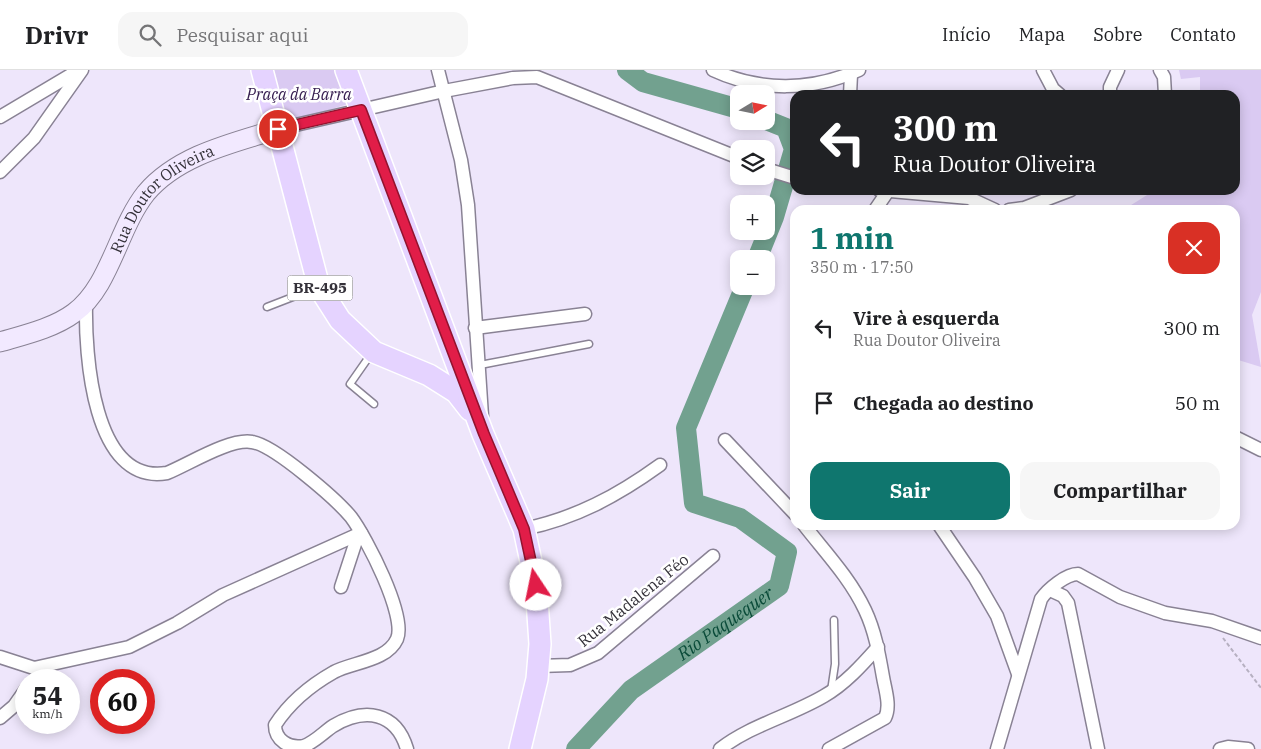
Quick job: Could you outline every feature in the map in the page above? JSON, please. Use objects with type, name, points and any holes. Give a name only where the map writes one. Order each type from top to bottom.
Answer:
[{"type":"main road","name":"BR-495","points":[[262,70],[319,287],[340,320],[374,352],[429,375],[456,392],[484,434]]},
{"type":"main road","name":"BR-495","points":[[346,70],[484,434],[524,529],[536,585],[540,666],[520,749]]},
{"type":"main road","name":"Rua Doutor Oliveira","points":[[0,342],[63,320],[86,304],[94,293],[146,194],[168,174],[194,158],[232,143],[278,129]]},
{"type":"main road","points":[[429,375],[443,378],[453,376],[453,353]]},
{"type":"street","points":[[0,117],[81,70]]},
{"type":"street","points":[[0,172],[34,138],[81,70]]},
{"type":"street","points":[[438,70],[466,188],[484,434]]},
{"type":"street","points":[[713,70],[765,86],[797,86],[855,72],[851,90]]},
{"type":"street","points":[[1043,70],[1054,90]]},
{"type":"street","points":[[1110,90],[1118,70]]},
{"type":"street","points":[[1162,73],[1164,90]]},
{"type":"street","name":"Rua Doutor Oliveira","points":[[278,129],[444,91],[513,78],[537,77],[730,154]]},
{"type":"street","points":[[775,172],[790,176]]},
{"type":"street","points":[[941,195],[956,196],[985,205]]},
{"type":"street","points":[[1032,205],[1058,195]]},
{"type":"street","points":[[86,304],[86,356],[93,393],[104,427],[124,460],[144,473],[156,475],[167,473],[236,443],[249,441],[257,443],[302,472],[336,501],[360,534],[392,596],[398,623],[397,638],[381,655],[348,665],[317,682],[288,707],[276,725],[275,730],[278,738],[284,744],[304,746],[344,720],[355,716],[369,715],[385,718],[394,723],[403,736],[407,749]]},
{"type":"street","points":[[475,328],[585,314]]},
{"type":"street","points":[[725,440],[790,509]]},
{"type":"street","points":[[1240,440],[1261,450]]},
{"type":"street","points":[[524,529],[554,523],[580,513],[614,496],[660,465]]},
{"type":"street","points":[[808,530],[849,582],[865,610],[878,646],[886,692],[887,714],[880,721],[829,749]]},
{"type":"street","points":[[942,530],[975,578],[997,616],[1018,674]]},
{"type":"street","points":[[341,587],[360,534]]},
{"type":"street","points":[[50,669],[130,647],[178,623],[223,595],[360,534]]},
{"type":"street","name":"Rua Madalena Féo","points":[[540,666],[570,665],[598,653],[713,556]]},
{"type":"street","points":[[996,749],[1041,599],[1072,574],[1078,574],[1120,597],[1165,613],[1212,621],[1261,638]]},
{"type":"street","points":[[1050,590],[1063,596],[1068,603],[1098,749]]},
{"type":"street","points":[[720,749],[743,733],[831,691],[860,667],[878,646]]},
{"type":"street","points":[[0,658],[22,669]]},
{"type":"street","points":[[0,718],[15,705]]},
{"type":"street","points":[[1220,749],[1228,747],[1248,749]]},
{"type":"lane","points":[[267,307],[319,287]]},
{"type":"lane","points":[[480,365],[589,344]]},
{"type":"lane","points":[[374,352],[350,384],[374,404]]},
{"type":"lane","points":[[831,691],[835,670],[834,620]]},
{"type":"path","points":[[1212,621],[1261,688]]},
{"type":"green space","name":"Praça da Barra","points":[[269,70],[337,70],[351,103],[281,125]]},
{"type":"green space","points":[[1179,70],[1261,70],[1261,292],[1252,315],[1261,367],[1240,361],[1240,205],[1131,205],[1147,195],[1240,195],[1240,90],[1200,90],[1200,77],[1181,79]]},
{"type":"waterway","name":"Rio Paquequer","points":[[627,70],[643,82],[730,106]]},
{"type":"waterway","name":"Rio Paquequer","points":[[775,124],[786,128],[790,138]]},
{"type":"waterway","name":"Rio Paquequer","points":[[761,250],[774,217],[790,163]]},
{"type":"waterway","name":"Rio Paquequer","points":[[576,749],[631,690],[779,586],[787,552],[740,518],[694,503],[686,428],[741,295]]},
{"type":"route","points":[[278,129],[361,110],[484,434],[524,529],[536,585]]}]
